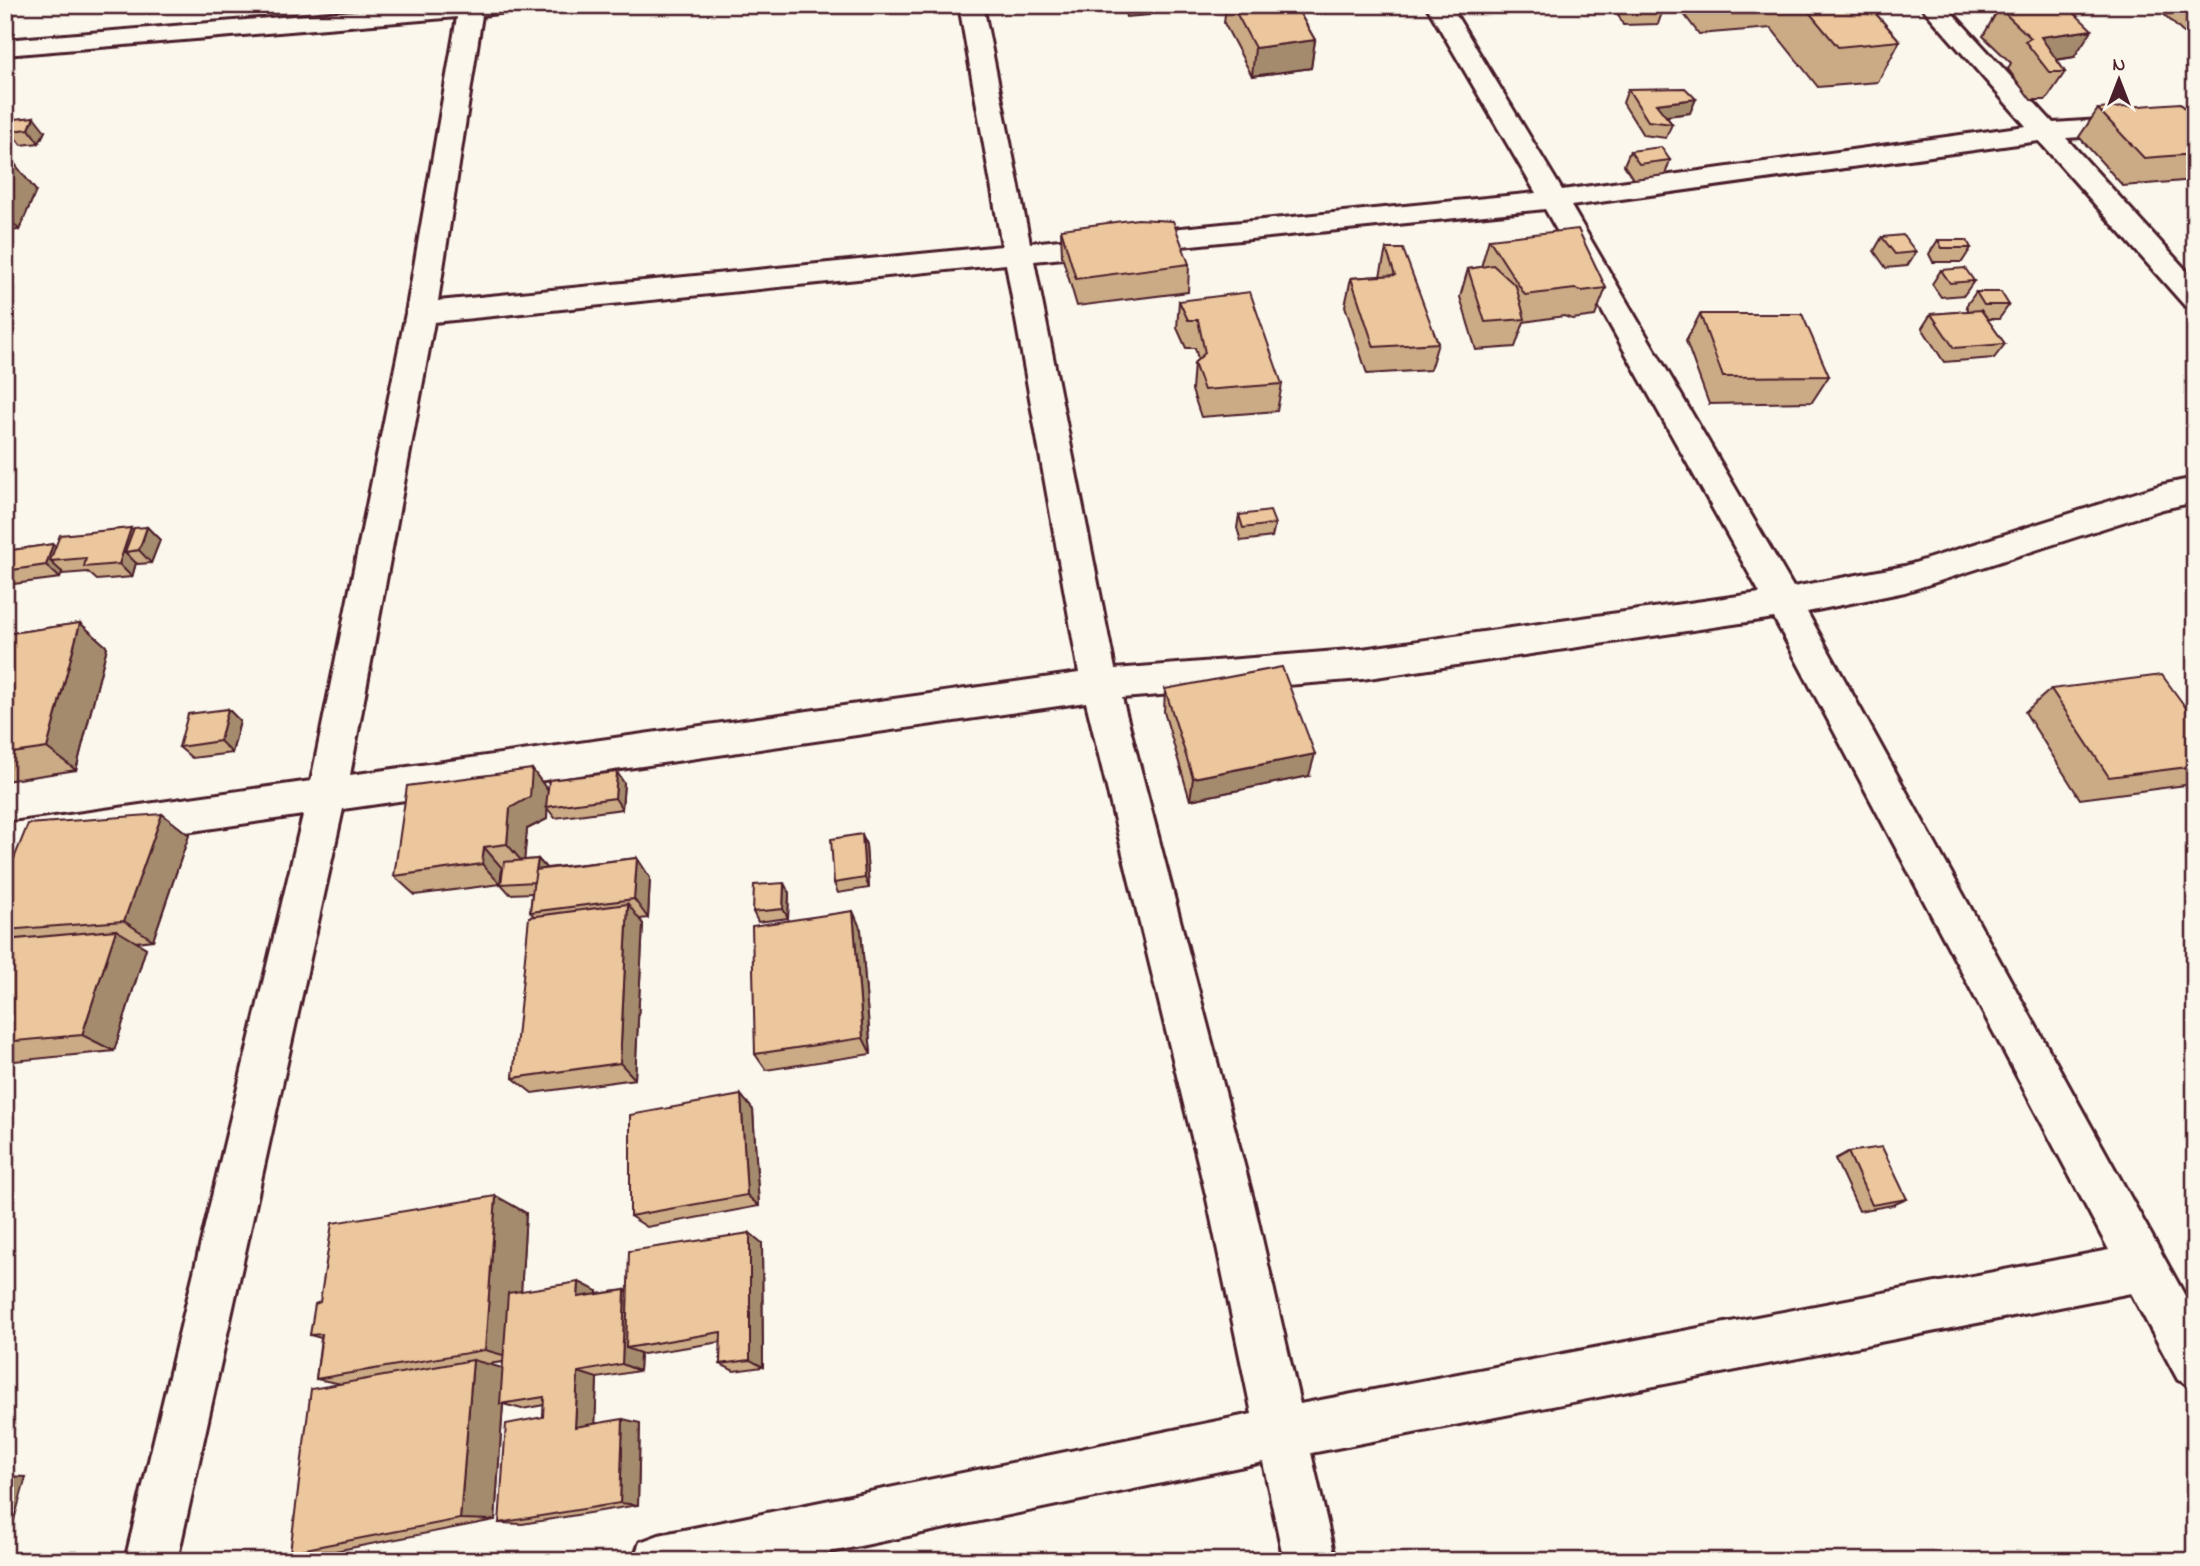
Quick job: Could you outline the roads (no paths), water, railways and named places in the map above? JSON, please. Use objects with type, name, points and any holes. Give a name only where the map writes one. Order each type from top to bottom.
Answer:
[{"type":"street","points":[[5,48],[516,5]]},
{"type":"street","points":[[971,5],[1100,685],[1230,1199],[1310,1561]]},
{"type":"street","points":[[1438,5],[1554,200],[1784,603],[2195,1363]]},
{"type":"street","points":[[1932,5],[2195,299]]},
{"type":"street","points":[[151,1561],[327,795],[421,313],[471,7]]},
{"type":"street","points":[[421,313],[1554,200],[2043,132],[2195,122]]},
{"type":"street","points":[[5,841],[1100,685],[1362,664],[1784,603],[1905,579],[2161,497],[2195,490]]},
{"type":"street","points":[[659,1561],[1283,1433],[2143,1267]]}]
